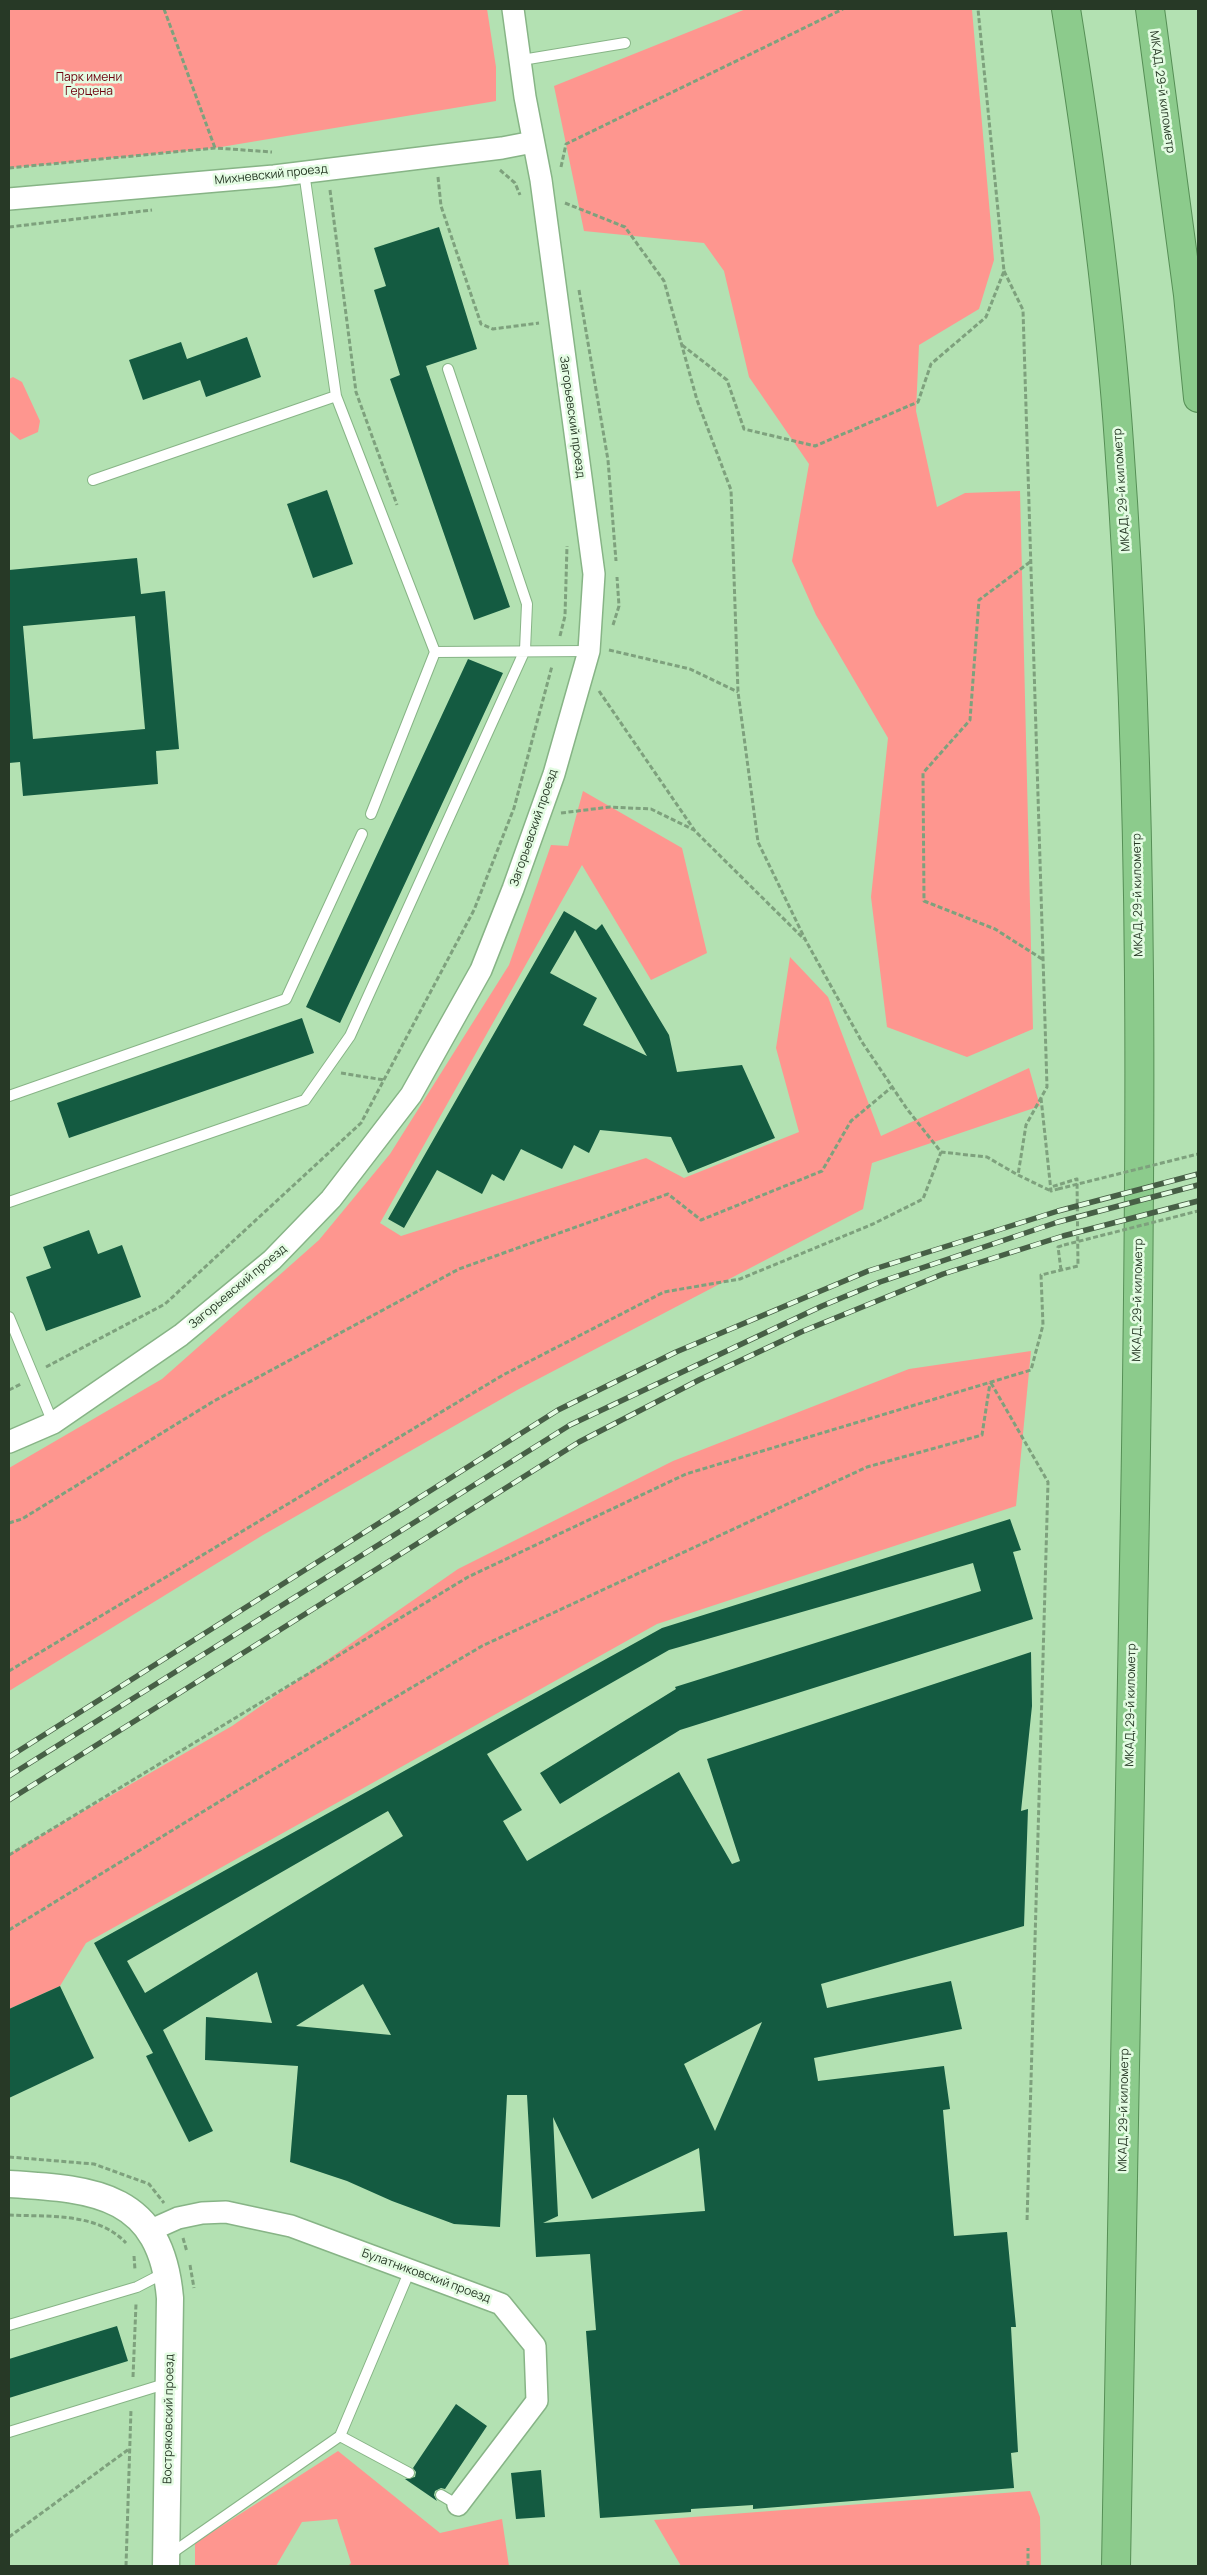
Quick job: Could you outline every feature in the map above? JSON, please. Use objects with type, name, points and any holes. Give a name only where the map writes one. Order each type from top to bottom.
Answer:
[{"type":"highway","name":"МКАД, 29-й километр","points":[[1066,9],[1105,294],[1119,438],[1134,704],[1139,963],[1138,1364],[1116,2566]]},
{"type":"highway","name":"МКАД, 29-й километр","points":[[1151,16],[1188,295],[1198,398]]},
{"type":"street","name":"Загорьевский проезд","points":[[9,1442],[53,1422],[181,1335],[272,1260],[331,1199],[410,1095],[481,970],[554,774],[589,650],[594,574],[541,180],[533,142],[513,9]]},
{"type":"street","name":"Михневский проезд","points":[[9,200],[304,172],[502,148],[533,142]]},
{"type":"street","points":[[9,2184],[44,2186],[98,2195],[134,2213],[151,2230],[167,2271]]},
{"type":"street","name":"Булатниковский проезд","points":[[151,2230],[178,2218],[202,2213],[226,2212],[291,2226],[501,2304],[535,2346],[537,2401],[450,2500]]},
{"type":"street","name":"Востряковский проезд","points":[[166,2562],[171,2338],[167,2271]]},
{"type":"lane","points":[[522,60],[625,43]]},
{"type":"lane","points":[[304,172],[336,396],[435,652],[372,814]]},
{"type":"lane","points":[[9,1199],[305,1100],[350,1036],[525,650],[527,604],[448,369]]},
{"type":"lane","points":[[93,480],[336,396]]},
{"type":"lane","points":[[435,652],[589,650]]},
{"type":"lane","points":[[9,1096],[286,999],[362,834]]},
{"type":"lane","points":[[9,1317],[53,1422]]},
{"type":"lane","points":[[166,2562],[340,2436],[410,2270]]},
{"type":"lane","points":[[9,2325],[137,2287],[167,2271]]},
{"type":"lane","points":[[9,2432],[170,2382]]},
{"type":"lane","points":[[340,2436],[409,2473]]},
{"type":"path","points":[[164,9],[215,148]]},
{"type":"path","points":[[561,169],[566,144],[843,9]]},
{"type":"path","points":[[978,9],[1004,271],[1023,310],[1047,1086],[1026,1125],[1018,1175]]},
{"type":"path","points":[[9,168],[215,148],[272,152]]},
{"type":"path","points":[[438,174],[441,206],[481,324],[493,329],[539,323]]},
{"type":"path","points":[[515,183],[522,201]]},
{"type":"path","points":[[330,188],[356,392],[400,512]]},
{"type":"path","points":[[566,212],[564,202],[625,227],[664,281],[697,400],[730,490],[738,692],[758,842],[806,942],[862,1042],[892,1087],[941,1152],[987,1157],[1018,1175],[1051,1189],[1058,1189],[1198,1154]]},
{"type":"path","points":[[682,345],[727,380],[744,429],[815,446],[918,402],[931,364],[986,317],[1004,271]]},
{"type":"path","points":[[579,288],[608,460],[619,606],[611,632]]},
{"type":"path","points":[[538,313],[540,333]]},
{"type":"path","points":[[9,1390],[34,1379],[51,1363],[165,1304],[361,1123],[474,910],[514,808],[565,616],[566,537]]},
{"type":"path","points":[[1030,562],[979,600],[970,720],[923,773],[924,901],[995,929],[1042,959]]},
{"type":"path","points":[[609,641],[606,649],[690,669],[738,692]]},
{"type":"path","points":[[593,694],[596,686],[695,830],[806,942]]},
{"type":"path","points":[[559,806],[556,814],[610,807],[651,809],[695,830]]},
{"type":"path","points":[[325,1071],[384,1080]]},
{"type":"path","points":[[9,1523],[22,1519],[214,1401],[459,1269],[668,1194],[701,1220],[822,1171],[851,1121],[892,1087]]},
{"type":"path","points":[[1041,1098],[1051,1189]]},
{"type":"path","points":[[9,1671],[503,1375],[664,1292],[740,1279],[873,1224],[923,1199],[941,1152]]},
{"type":"path","points":[[9,1854],[486,1569],[686,1474],[1031,1370],[1043,1325],[1040,1275],[1078,1266],[1077,1179],[1051,1189]]},
{"type":"path","points":[[1061,1270],[1058,1246],[1198,1211]]},
{"type":"path","points":[[9,1930],[240,1789],[482,1646],[867,1467],[982,1436],[990,1383]]},
{"type":"path","points":[[990,1383],[1048,1482],[1027,2222]]},
{"type":"path","points":[[9,2157],[94,2164],[149,2184],[178,2218]]},
{"type":"path","points":[[9,2214],[81,2219],[115,2232],[127,2245]]},
{"type":"path","points":[[126,2566],[129,2449],[137,2287],[134,2252]]},
{"type":"path","points":[[9,2537],[129,2449]]},
{"type":"path","points":[[1028,2548],[1028,2566]]},
{"type":"green space","name":"Парк имени Герцена","points":[[9,9],[487,9],[496,67],[496,101],[215,148],[9,168]]},
{"type":"green space","points":[[746,9],[972,10],[994,260],[979,309],[919,345],[916,411],[937,507],[965,493],[1020,491],[1033,1029],[967,1057],[887,1027],[871,897],[888,738],[816,615],[792,561],[809,464],[749,377],[724,271],[704,243],[584,231],[554,86]]},
{"type":"green space","points":[[13,377],[22,382],[40,421],[38,432],[20,440],[9,431],[9,379]]},
{"type":"green space","points":[[583,791],[682,848],[707,953],[651,980],[582,865],[380,1223],[401,1236],[646,1158],[684,1178],[799,1132],[776,1048],[790,957],[828,997],[881,1136],[1029,1068],[1040,1106],[872,1163],[863,1209],[519,1389],[263,1535],[9,1691],[9,1468],[162,1379],[319,1240],[390,1154],[509,965],[551,845],[568,846]]},
{"type":"green space","points":[[1031,1351],[1016,1506],[657,1624],[86,1943],[60,1986],[9,2009],[9,1854],[232,1726],[458,1569],[673,1461],[909,1369]]},
{"type":"green space","points":[[338,2451],[440,2533],[502,2519],[509,2566],[348,2566],[351,2563],[337,2519],[302,2522],[276,2566],[195,2566],[195,2543]]},
{"type":"green space","points":[[1030,2491],[1040,2517],[1041,2566],[681,2566],[654,2520]]},
{"type":"building","points":[[439,227],[477,349],[426,366],[510,607],[474,620],[390,379],[400,375],[374,290],[386,286],[374,248]]},
{"type":"building","points":[[247,337],[261,377],[206,397],[200,380],[143,400],[129,360],[181,342],[187,359]]},
{"type":"building","points":[[327,490],[353,564],[313,578],[287,504]]},
{"type":"building","points":[[137,558],[141,594],[165,591],[179,749],[156,751],[158,784],[23,796],[20,762],[9,763],[9,570]],"holes":[[[135,616],[145,729],[33,739],[23,626]]]},
{"type":"building","points":[[468,659],[503,673],[340,1023],[306,1007]]},
{"type":"building","points":[[564,911],[596,930],[602,924],[669,1035],[677,1072],[742,1065],[775,1138],[688,1173],[671,1137],[600,1130],[589,1153],[574,1145],[562,1169],[521,1149],[504,1181],[492,1174],[482,1194],[437,1170],[404,1228],[388,1219]],"holes":[[[575,930],[647,1056],[583,1025],[597,998],[550,973]]]},
{"type":"building","points":[[302,1018],[314,1053],[69,1138],[57,1103]]},
{"type":"building","points":[[89,1230],[98,1254],[122,1245],[141,1297],[46,1331],[26,1277],[51,1268],[43,1247]]},
{"type":"building","points":[[1010,1519],[1021,1550],[1013,1552],[1033,1619],[680,1730],[560,1804],[540,1773],[676,1689],[675,1687],[981,1591],[973,1563],[669,1650],[487,1754],[522,1810],[503,1821],[527,1861],[679,1772],[732,1864],[740,1861],[707,1759],[1031,1652],[1032,1706],[1021,1811],[1028,1809],[1024,1926],[821,1984],[827,2008],[951,1981],[962,2029],[814,2058],[818,2081],[944,2066],[950,2109],[943,2110],[954,2236],[1007,2232],[1016,2327],[1011,2327],[1018,2452],[1011,2453],[1014,2488],[753,2509],[753,2505],[691,2509],[691,2512],[600,2518],[586,2331],[596,2330],[590,2254],[536,2257],[527,2095],[507,2095],[500,2227],[454,2224],[392,2201],[347,2181],[290,2162],[298,2066],[205,2060],[206,2017],[272,2023],[257,1972],[163,2030],[213,2131],[189,2142],[146,2056],[153,2053],[94,1943],[662,1628]],"holes":[[[388,1811],[403,1836],[145,1993],[127,1961]],[[363,1984],[391,2035],[296,2026]],[[762,2022],[715,2131],[684,2064]],[[553,2117],[592,2199],[699,2148],[705,2211],[543,2223],[558,2216]]]},
{"type":"building","points":[[60,1986],[94,2058],[9,2098],[9,2009]]},
{"type":"building","points":[[117,2326],[128,2361],[9,2398],[9,2359]]},
{"type":"building","points":[[456,2404],[487,2426],[445,2489],[441,2488],[435,2491],[434,2495],[437,2501],[405,2479],[415,2477],[416,2472],[413,2468]]},
{"type":"building","points":[[541,2470],[545,2517],[516,2519],[511,2473]]},
{"type":"railway","points":[[9,1757],[558,1410],[676,1352],[868,1271],[1058,1211],[1198,1174]]},
{"type":"railway","points":[[9,1776],[570,1425],[822,1306],[880,1282],[1058,1222],[1198,1185]]},
{"type":"railway","points":[[9,1800],[579,1442],[699,1380],[801,1332],[943,1274],[1063,1236],[1198,1201]]}]
